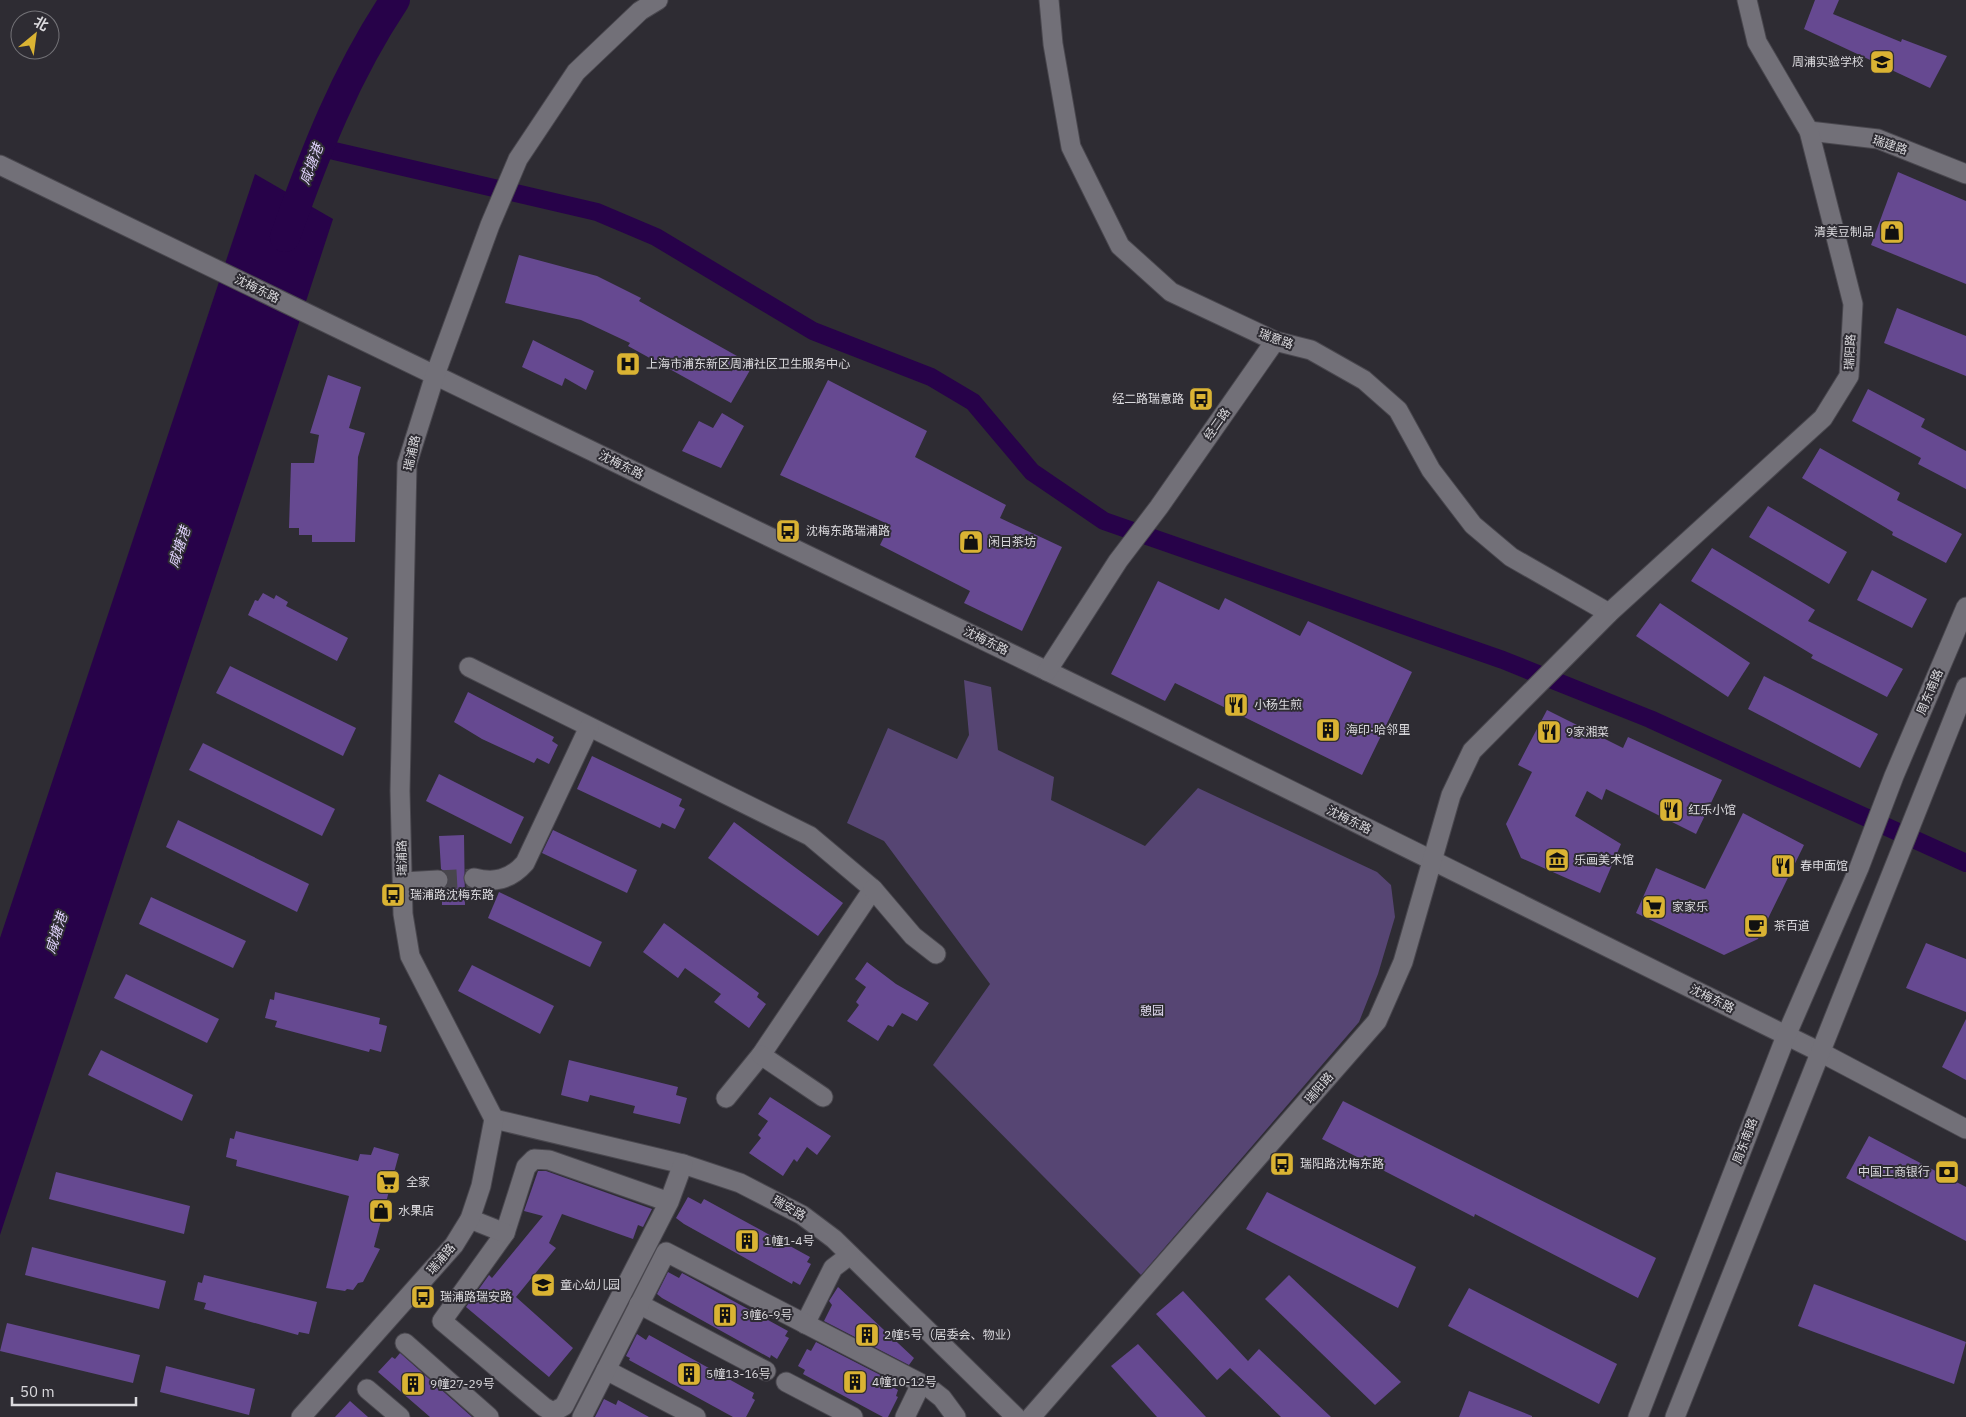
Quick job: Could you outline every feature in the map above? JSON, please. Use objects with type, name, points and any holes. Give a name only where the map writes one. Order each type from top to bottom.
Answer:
[{"type":"street","name":"瑞浦路","points":[[301,1417],[454,1245],[470,1219],[481,1186],[494,1119],[410,956],[403,914],[400,791],[408,464],[435,375],[490,225],[518,160],[576,72],[640,10],[658,0]]},
{"type":"street","name":"瑞意路","points":[[1049,0],[1053,44],[1071,147],[1120,246],[1171,292],[1275,341],[1312,350],[1364,380],[1398,410],[1431,470],[1473,524],[1511,557],[1609,613]]},
{"type":"street","name":"瑞阳路","points":[[1031,1417],[1377,1021],[1403,962],[1451,794],[1472,751],[1609,613],[1823,418],[1849,376],[1853,304],[1809,132],[1757,42],[1747,0]]},
{"type":"street","name":"瑞建路","points":[[1809,132],[1878,139],[1966,174]]},
{"type":"street","name":"沈梅东路","points":[[0,165],[1047,671],[1822,1053],[1966,1129]]},
{"type":"street","name":"经二路","points":[[1047,671],[1118,561],[1159,507],[1275,341]]},
{"type":"street","name":"周东南路","points":[[1638,1417],[1786,1036],[1859,868],[1894,776],[1966,607]]},
{"type":"street","points":[[469,667],[810,836],[873,889],[913,936],[936,954]]},
{"type":"street","points":[[1675,1417],[1822,1053],[1966,687]]},
{"type":"street","points":[[474,878],[491,882],[505,878],[517,872],[525,863],[589,727]]},
{"type":"street","points":[[403,882],[438,880]]},
{"type":"street","points":[[726,1098],[761,1055],[873,889]]},
{"type":"street","points":[[761,1055],[823,1097]]},
{"type":"street","name":"瑞安路","points":[[494,1119],[683,1164],[740,1183],[776,1200],[826,1233],[1016,1417]]},
{"type":"street","points":[[669,1202],[549,1160],[534,1159],[526,1168],[505,1234],[442,1321],[544,1407],[553,1412],[564,1406],[669,1202],[683,1164]]},
{"type":"street","points":[[470,1219],[505,1234]]},
{"type":"street","points":[[582,1417],[666,1252],[921,1384],[942,1398],[956,1417]]},
{"type":"street","points":[[805,1324],[833,1268],[850,1255]]},
{"type":"street","points":[[639,1304],[766,1371]]},
{"type":"street","points":[[405,1343],[489,1417]]},
{"type":"street","points":[[606,1370],[696,1417]]},
{"type":"street","points":[[786,1382],[853,1417]]},
{"type":"street","points":[[904,1417],[921,1384]]},
{"type":"street","points":[[367,1389],[400,1417]]},
{"type":"green space","name":"憩园","points":[[964,680],[991,687],[998,750],[1054,777],[1051,800],[1145,846],[1198,788],[1377,872],[1391,885],[1395,917],[1378,974],[1359,1022],[1141,1275],[933,1065],[990,984],[884,841],[847,823],[888,728],[957,759],[969,735]]},
{"type":"water","points":[[255,174],[333,219],[0,1235],[0,938]]},
{"type":"building","name":"周浦实验学校","points":[[1815,0],[1839,0],[1833,14],[1901,42],[1902,39],[1947,56],[1930,88],[1804,29]]},
{"type":"building","points":[[1898,172],[1966,201],[1966,284],[1871,245]]},
{"type":"building","points":[[519,255],[597,276],[641,298],[639,301],[753,365],[731,403],[628,346],[630,343],[581,320],[505,303]]},
{"type":"building","points":[[1897,308],[1966,336],[1966,376],[1884,343]]},
{"type":"building","points":[[533,340],[594,371],[586,390],[565,378],[562,386],[522,367]]},
{"type":"building","points":[[328,375],[361,387],[349,428],[365,433],[358,457],[355,542],[312,542],[312,535],[299,535],[299,528],[289,528],[291,463],[314,463],[319,435],[310,433]]},
{"type":"building","points":[[828,380],[927,431],[915,457],[1006,505],[1000,518],[1062,547],[1022,631],[964,603],[970,591],[880,545],[890,525],[780,475]]},
{"type":"building","points":[[1868,389],[1925,419],[1921,427],[1966,451],[1966,489],[1918,464],[1921,458],[1852,421]]},
{"type":"building","points":[[722,413],[744,426],[721,468],[682,451],[699,421],[713,428]]},
{"type":"building","points":[[1820,448],[1900,493],[1897,500],[1962,534],[1946,563],[1892,535],[1893,532],[1802,478]]},
{"type":"building","points":[[1768,506],[1847,552],[1829,584],[1749,537]]},
{"type":"building","points":[[1712,548],[1815,610],[1808,621],[1903,669],[1887,697],[1811,658],[1813,655],[1691,581]]},
{"type":"building","points":[[1872,570],[1927,599],[1912,628],[1857,600]]},
{"type":"building","name":"海印·哈邻里","points":[[1158,581],[1219,610],[1225,598],[1300,636],[1308,621],[1412,672],[1362,775],[1175,683],[1165,701],[1111,674]]},
{"type":"building","points":[[263,593],[274,599],[276,595],[288,602],[286,606],[348,638],[337,661],[248,615],[255,600],[258,601]]},
{"type":"building","points":[[1660,603],[1750,663],[1728,697],[1636,636]]},
{"type":"building","points":[[230,666],[356,728],[343,756],[216,693]]},
{"type":"building","points":[[1764,676],[1878,734],[1860,768],[1748,709]]},
{"type":"building","points":[[468,692],[554,737],[552,741],[558,745],[549,764],[537,758],[534,763],[482,739],[454,722]]},
{"type":"building","points":[[1547,710],[1623,748],[1628,737],[1722,780],[1696,834],[1606,789],[1602,800],[1587,791],[1575,816],[1621,844],[1600,893],[1521,858],[1506,824],[1532,772],[1518,765]]},
{"type":"building","points":[[203,743],[335,809],[322,836],[189,770]]},
{"type":"building","points":[[592,756],[682,799],[679,806],[685,809],[675,829],[662,823],[660,828],[577,789]]},
{"type":"building","points":[[439,774],[524,817],[511,844],[426,801]]},
{"type":"building","points":[[1743,813],[1804,845],[1758,939],[1724,955],[1636,913],[1656,868],[1705,889]]},
{"type":"building","points":[[178,820],[309,884],[297,912],[166,847]]},
{"type":"building","points":[[734,822],[843,903],[818,936],[708,858]]},
{"type":"building","points":[[553,830],[637,870],[627,893],[542,853]]},
{"type":"building","points":[[464,835],[465,905],[442,905],[442,890],[448,885],[449,880],[447,873],[441,869],[439,836]]},
{"type":"building","points":[[499,892],[602,942],[590,967],[488,918]]},
{"type":"building","points":[[151,897],[246,941],[233,968],[139,924]]},
{"type":"building","points":[[664,923],[759,993],[757,997],[766,1004],[749,1028],[714,1002],[721,994],[685,968],[678,978],[643,952]]},
{"type":"building","points":[[1926,943],[1966,959],[1966,1012],[1906,988]]},
{"type":"building","points":[[867,962],[896,984],[929,1003],[917,1021],[902,1013],[893,1027],[888,1025],[878,1041],[847,1021],[859,1005],[856,1002],[866,987],[855,979]]},
{"type":"building","points":[[472,965],[554,1006],[540,1034],[458,991]]},
{"type":"building","points":[[126,974],[219,1019],[207,1043],[114,998]]},
{"type":"building","points":[[275,992],[380,1018],[379,1024],[387,1026],[381,1052],[370,1049],[369,1052],[275,1027],[277,1021],[265,1018],[270,999],[274,1000]]},
{"type":"building","points":[[1966,1019],[1966,1080],[1942,1067]]},
{"type":"building","points":[[101,1050],[193,1095],[182,1121],[88,1075]]},
{"type":"building","points":[[569,1060],[678,1087],[676,1095],[687,1098],[680,1124],[633,1113],[635,1106],[590,1095],[588,1102],[561,1095]]},
{"type":"building","points":[[770,1097],[831,1136],[817,1155],[807,1147],[797,1162],[794,1159],[783,1176],[749,1153],[761,1138],[758,1135],[768,1121],[758,1114]]},
{"type":"building","points":[[1343,1101],[1656,1258],[1638,1298],[1475,1214],[1474,1217],[1322,1139]]},
{"type":"building","points":[[236,1131],[358,1161],[360,1154],[371,1155],[374,1147],[399,1154],[374,1247],[380,1249],[363,1282],[358,1283],[353,1290],[347,1289],[345,1291],[326,1288],[349,1196],[236,1166],[237,1160],[226,1157],[230,1138],[234,1139]]},
{"type":"building","points":[[1869,1136],[1966,1187],[1966,1241],[1846,1178]]},
{"type":"building","points":[[538,1171],[546,1171],[652,1209],[643,1227],[638,1225],[633,1239],[562,1214],[549,1243],[556,1248],[516,1297],[573,1348],[549,1377],[466,1307],[489,1275],[492,1278],[543,1216],[524,1211]]},
{"type":"building","points":[[56,1172],[190,1206],[184,1234],[49,1199]]},
{"type":"building","points":[[1267,1192],[1416,1267],[1398,1308],[1246,1229]]},
{"type":"building","name":"1幢1-4号","points":[[688,1197],[701,1204],[704,1199],[810,1257],[807,1262],[811,1264],[800,1285],[793,1281],[792,1284],[676,1218]]},
{"type":"building","points":[[32,1247],[166,1281],[159,1309],[25,1275]]},
{"type":"building","name":"3幢6-9号","points":[[668,1272],[679,1278],[682,1273],[788,1331],[785,1336],[789,1338],[777,1359],[771,1355],[770,1358],[662,1298],[657,1294]]},
{"type":"building","points":[[204,1275],[317,1302],[309,1334],[299,1332],[298,1335],[204,1309],[206,1303],[194,1300],[198,1282],[202,1283]]},
{"type":"building","points":[[1289,1275],[1401,1382],[1375,1405],[1265,1299]]},
{"type":"building","points":[[1814,1284],[1966,1342],[1954,1384],[1798,1326]]},
{"type":"building","name":"2幢5号（居委会、物业）","points":[[838,1287],[914,1358],[909,1365],[824,1321],[832,1305],[829,1301]]},
{"type":"building","points":[[1469,1288],[1617,1364],[1599,1404],[1448,1326]]},
{"type":"building","points":[[1183,1291],[1248,1361],[1259,1349],[1331,1417],[1281,1417],[1230,1368],[1217,1380],[1156,1314]]},
{"type":"building","points":[[7,1323],[140,1355],[133,1383],[0,1351]]},
{"type":"building","name":"5幢13-16号","points":[[637,1334],[646,1340],[649,1335],[754,1393],[752,1398],[755,1400],[746,1417],[733,1417],[629,1360],[630,1358],[626,1356]]},
{"type":"building","name":"4幢10-12号","points":[[816,1342],[894,1382],[891,1386],[898,1390],[896,1396],[898,1397],[888,1417],[883,1417],[803,1374],[805,1370],[798,1366],[807,1349],[811,1351]]},
{"type":"building","points":[[1138,1344],[1206,1417],[1157,1417],[1111,1366]]},
{"type":"building","name":"9幢27-29号","points":[[400,1353],[472,1417],[430,1417],[378,1372],[392,1357],[395,1359]]},
{"type":"building","points":[[166,1366],[255,1389],[249,1415],[160,1392]]},
{"type":"building","points":[[1469,1391],[1532,1416],[1532,1417],[1459,1417]]},
{"type":"building","points":[[604,1399],[616,1405],[618,1400],[649,1417],[595,1417]]},
{"type":"building","points":[[350,1401],[368,1417],[335,1417]]},
{"type":"waterway","name":"咸塘港","points":[[285,237],[332,115],[361,57],[395,0]]},
{"type":"waterway","points":[[317,147],[597,212],[656,237],[813,331],[931,377],[973,402],[1032,472],[1104,521],[1503,660],[1650,719],[1966,863]]},
{"type":"tunnel","points":[[438,880],[474,878]]},
{"type":"place","name":"周浦实验学校","points":[[1882,62]]},
{"type":"place","name":"清美豆制品","points":[[1892,232]]},
{"type":"place","name":"上海市浦东新区周浦社区卫生服务中心","points":[[628,364]]},
{"type":"place","name":"经二路瑞意路","points":[[1201,399]]},
{"type":"place","name":"沈梅东路瑞浦路","points":[[788,531]]},
{"type":"place","name":"闲日茶坊","points":[[971,542]]},
{"type":"place","name":"小杨生煎","points":[[1236,705]]},
{"type":"place","name":"海印·哈邻里","points":[[1328,730]]},
{"type":"place","name":"9家湘菜","points":[[1549,732]]},
{"type":"place","name":"红乐小馆","points":[[1671,810]]},
{"type":"place","name":"乐画美术馆","points":[[1557,860]]},
{"type":"place","name":"春申面馆","points":[[1783,866]]},
{"type":"place","name":"瑞浦路沈梅东路","points":[[393,895]]},
{"type":"place","name":"家家乐","points":[[1654,907]]},
{"type":"place","name":"茶百道","points":[[1756,926]]},
{"type":"place","name":"瑞阳路沈梅东路","points":[[1282,1164]]},
{"type":"place","name":"中国工商银行","points":[[1947,1172]]},
{"type":"place","name":"全家","points":[[388,1182]]},
{"type":"place","name":"水果店","points":[[381,1211]]},
{"type":"place","name":"1幢1-4号","points":[[747,1241]]},
{"type":"place","name":"童心幼儿园","points":[[543,1285]]},
{"type":"place","name":"瑞浦路瑞安路","points":[[423,1297]]},
{"type":"place","name":"3幢6-9号","points":[[725,1315]]},
{"type":"place","name":"2幢5号（居委会、物业）","points":[[867,1335]]},
{"type":"place","name":"5幢13-16号","points":[[689,1374]]},
{"type":"place","name":"4幢10-12号","points":[[855,1382]]},
{"type":"place","name":"9幢27-29号","points":[[413,1384]]}]
